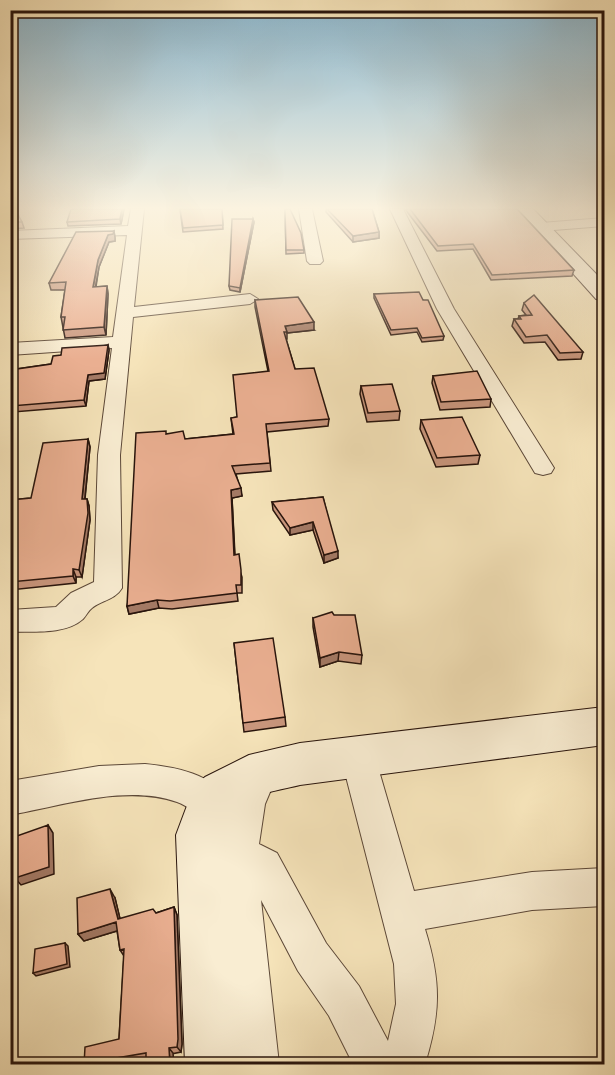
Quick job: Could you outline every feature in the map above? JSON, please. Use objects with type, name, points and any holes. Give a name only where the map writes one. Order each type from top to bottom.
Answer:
[{"type":"street","points":[[10,621],[61,618],[73,611],[81,600],[108,588],[109,455],[130,259]]},
{"type":"street","points":[[419,259],[543,468]]},
{"type":"street","points":[[571,259],[604,294]]},
{"type":"street","points":[[124,313],[250,299]]},
{"type":"street","points":[[10,349],[121,342]]},
{"type":"street","points":[[257,1065],[220,856],[200,835],[210,803],[221,792],[249,776],[300,764],[604,726]]},
{"type":"street","points":[[358,757],[403,913],[415,964],[419,996],[417,1020],[404,1065]]},
{"type":"street","points":[[214,1065],[220,856],[261,773]]},
{"type":"street","points":[[10,798],[106,783],[161,782],[187,789],[210,803]]},
{"type":"street","points":[[220,856],[264,866],[312,957],[344,1001],[376,1065]]},
{"type":"street","points":[[403,913],[532,891],[604,887]]},
{"type":"building","points":[[62,259],[98,259],[93,287],[107,286],[104,327],[63,330],[65,317],[61,317],[66,282],[49,283]]},
{"type":"building","points":[[230,259],[245,259],[240,288],[229,286]]},
{"type":"building","points":[[482,259],[564,259],[574,270],[492,275]]},
{"type":"building","points":[[419,292],[423,300],[428,300],[444,336],[422,338],[417,328],[391,330],[374,294]]},
{"type":"building","points":[[534,295],[583,352],[560,353],[547,335],[526,337],[514,319],[521,319],[519,316],[532,315],[524,303]]},
{"type":"building","points":[[298,297],[314,322],[285,326],[287,332],[284,332],[295,369],[314,368],[329,419],[266,424],[270,463],[232,466],[241,488],[231,490],[234,555],[239,554],[241,570],[241,585],[236,585],[237,593],[170,601],[157,600],[127,606],[136,433],[166,431],[166,434],[183,431],[185,439],[234,434],[231,418],[237,417],[233,375],[269,371],[255,300]]},
{"type":"building","points":[[108,345],[104,373],[88,375],[84,400],[11,406],[10,370],[51,364],[53,356],[61,355],[62,348]]},
{"type":"building","points":[[477,371],[491,399],[441,402],[433,376]]},
{"type":"building","points":[[392,384],[400,411],[368,413],[361,386]]},
{"type":"building","points":[[462,417],[480,455],[437,458],[421,420]]},
{"type":"building","points":[[88,439],[82,499],[87,499],[88,513],[79,570],[73,569],[73,576],[10,582],[10,500],[31,498],[43,443]]},
{"type":"building","points":[[323,497],[338,551],[324,555],[313,522],[290,528],[272,502]]},
{"type":"building","points":[[332,612],[334,615],[355,615],[362,655],[339,652],[320,658],[313,618]]},
{"type":"building","points":[[273,638],[285,717],[243,723],[234,643]]},
{"type":"building","points":[[48,825],[49,867],[15,878],[14,837]]},
{"type":"building","points":[[110,889],[118,919],[153,909],[156,913],[174,907],[178,1039],[177,1047],[169,1048],[170,1065],[146,1065],[146,1053],[111,1059],[111,1065],[84,1065],[85,1047],[119,1039],[124,949],[120,950],[116,922],[78,934],[77,898]]},
{"type":"building","points":[[65,943],[67,964],[33,973],[35,949]]}]
